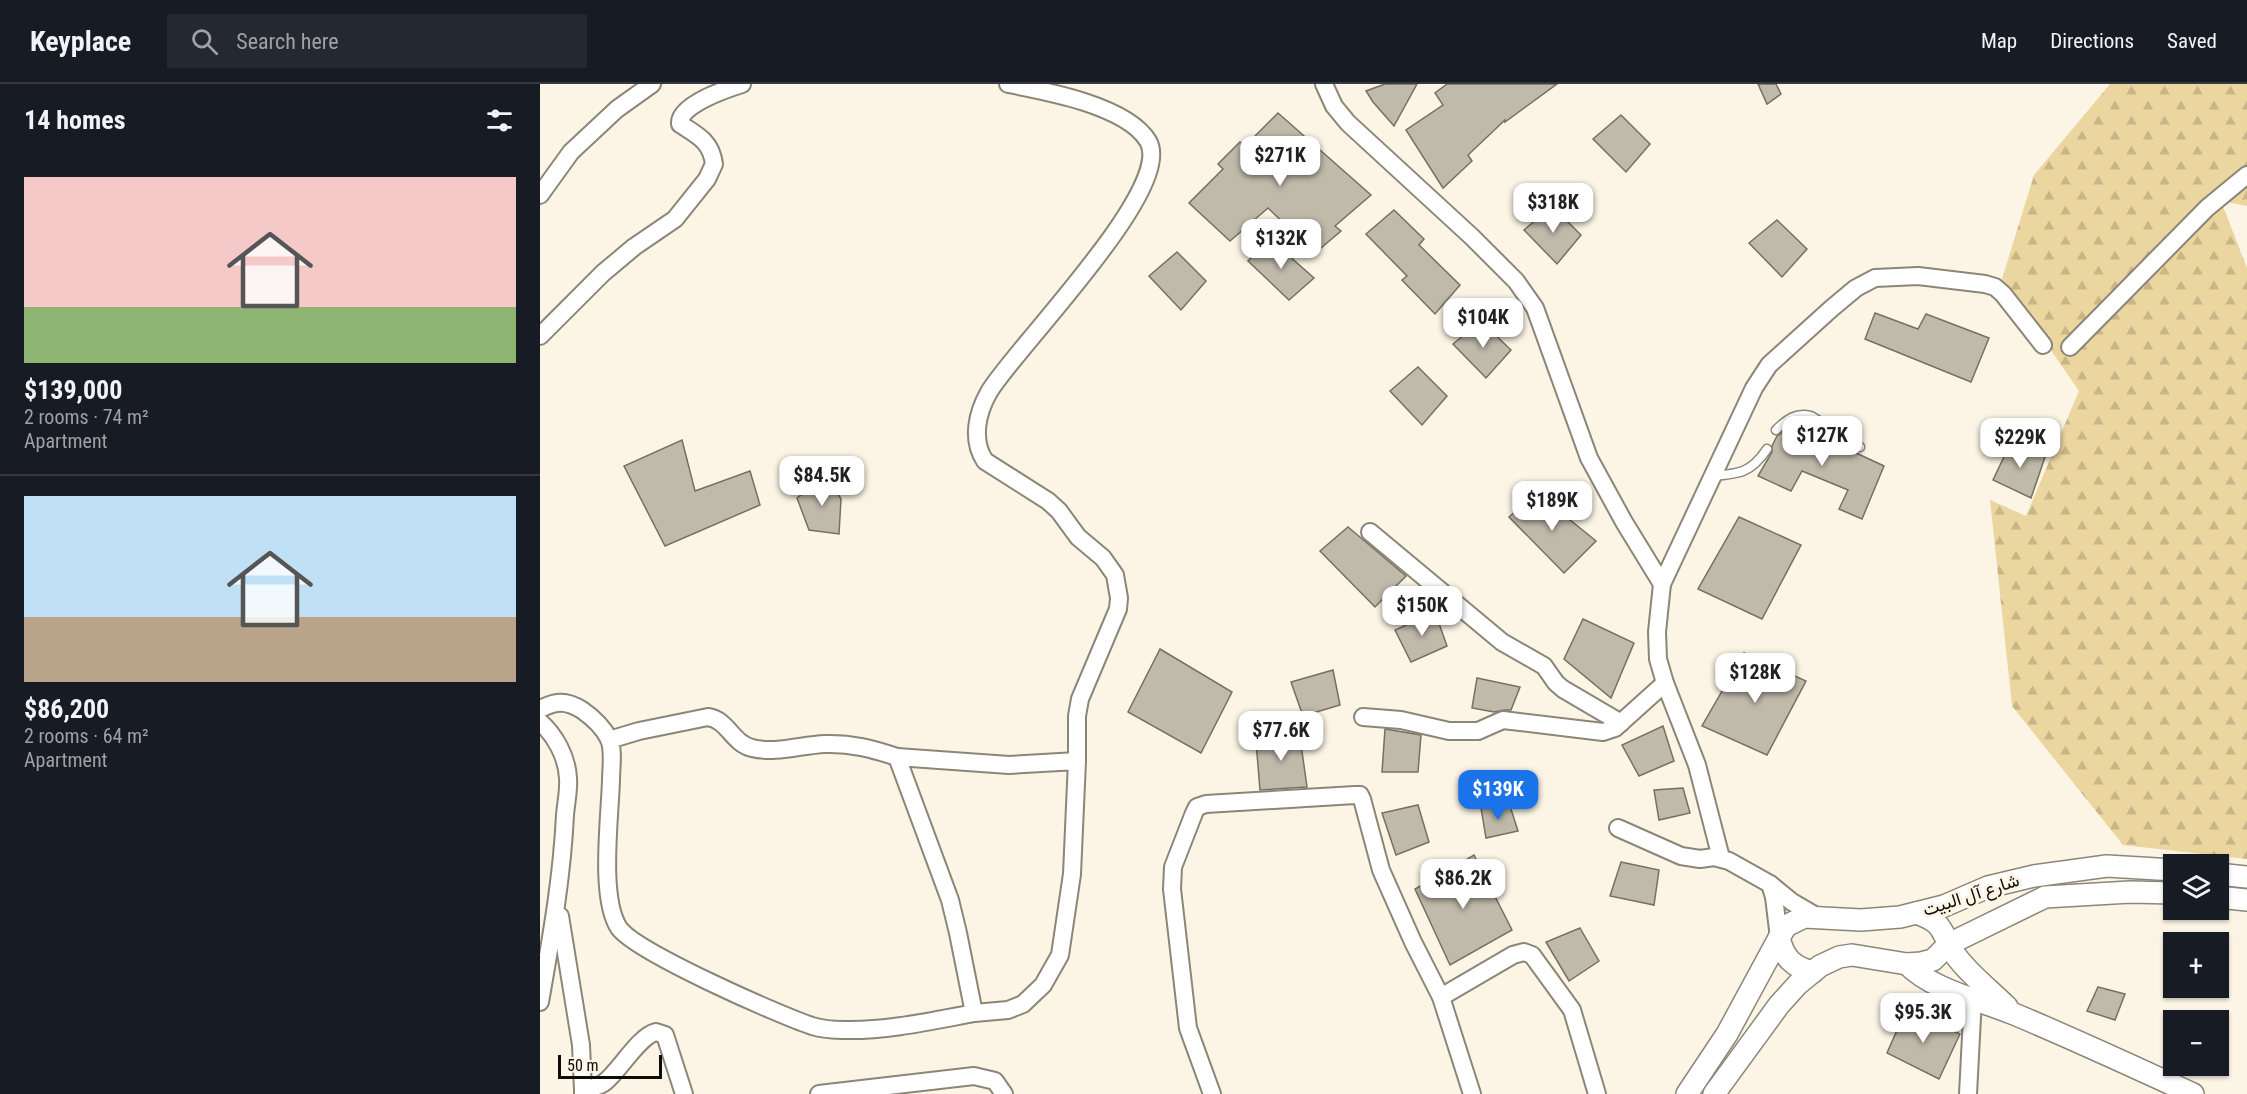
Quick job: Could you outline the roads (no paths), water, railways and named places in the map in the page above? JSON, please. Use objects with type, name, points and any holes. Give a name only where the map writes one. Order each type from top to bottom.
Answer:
[{"type":"street","points":[[540,195],[572,152],[617,109],[652,84]]},
{"type":"street","points":[[540,336],[603,273],[634,247],[675,219],[688,205],[707,179],[714,164],[706,142],[699,134],[680,124],[680,118],[685,110],[693,105],[741,84]]},
{"type":"street","points":[[540,709],[555,702],[564,701],[593,717],[609,740],[611,771],[607,881],[614,916],[620,929],[643,947],[730,990],[795,1019],[825,1029],[891,1027],[974,1013],[1008,1010],[1023,1004],[1043,985],[1060,956],[1072,874],[1077,716],[1080,699],[1118,609],[1119,598],[1115,575],[1103,558],[1078,537],[1059,510],[985,461],[980,453],[976,434],[988,393],[1108,242],[1134,204],[1151,167],[1152,154],[1150,144],[1143,134],[1129,123],[1092,104],[1075,98],[1008,84]]},
{"type":"street","points":[[1324,84],[1334,106],[1348,123],[1472,237],[1529,297],[1589,458],[1608,495],[1662,584]]},
{"type":"street","points":[[2070,347],[2207,208],[2247,175]]},
{"type":"street","points":[[1721,858],[1697,765],[1665,683],[1656,648],[1662,584],[1754,388],[1769,365],[1856,288],[1875,278],[1918,276],[1995,287],[2010,301],[2043,345]]},
{"type":"street","points":[[1370,532],[1502,642],[1544,666],[1563,689],[1621,723]]},
{"type":"street","points":[[1363,717],[1401,720],[1438,730],[1461,732],[1478,731],[1503,720],[1604,732],[1621,723],[1665,683]]},
{"type":"street","points":[[609,740],[639,731],[708,717],[719,720],[739,743],[753,748],[778,750],[823,744],[848,744],[897,757],[1009,765],[1077,761]]},
{"type":"street","points":[[540,722],[551,730],[561,752],[568,777],[564,855],[558,904],[540,1002]]},
{"type":"street","points":[[897,757],[950,900],[974,1013]]},
{"type":"street","points":[[1212,1094],[1188,1028],[1172,889],[1173,867],[1194,813],[1201,805],[1360,795],[1381,870],[1413,942],[1442,997],[1472,1094]]},
{"type":"street","points":[[1618,828],[1681,856],[1700,859],[1721,858],[1770,884],[1792,902],[1816,916]]},
{"type":"street","name":"شارع آل البيت","points":[[1687,1094],[1727,1034],[1786,926],[1794,920],[1804,916],[1816,916],[1880,920],[1944,906],[1988,887],[2046,874],[2107,866],[2163,869]]},
{"type":"street","points":[[2229,875],[2247,877]]},
{"type":"street","points":[[1770,884],[1782,950],[1789,961],[1800,969],[1813,972]]},
{"type":"street","name":"شارع آل البيت","points":[[1714,1094],[1779,1005],[1798,984],[1839,957],[1852,955],[1907,964],[1933,960],[1949,944],[2045,897],[2130,892],[2163,893]]},
{"type":"street","points":[[2229,898],[2247,900]]},
{"type":"street","points":[[558,904],[581,1045],[583,1092],[603,1084],[647,1037],[656,1032],[665,1035],[684,1094]]},
{"type":"street","points":[[1916,913],[1927,916],[1937,923],[1945,932],[1956,955],[1973,975],[2016,1015]]},
{"type":"street","points":[[1442,997],[1513,955],[1524,952],[1532,955],[1572,1010],[1597,1094]]},
{"type":"street","points":[[1907,964],[1926,980],[2016,1015],[2193,1094]]},
{"type":"street","points":[[1968,1094],[1974,998]]},
{"type":"street","points":[[819,1094],[974,1076],[995,1081],[1004,1094]]},
{"type":"lane","points":[[1776,430],[1787,420],[1804,414],[1811,416],[1860,447]]},
{"type":"lane","points":[[1711,476],[1739,474],[1758,462],[1767,448]]}]
